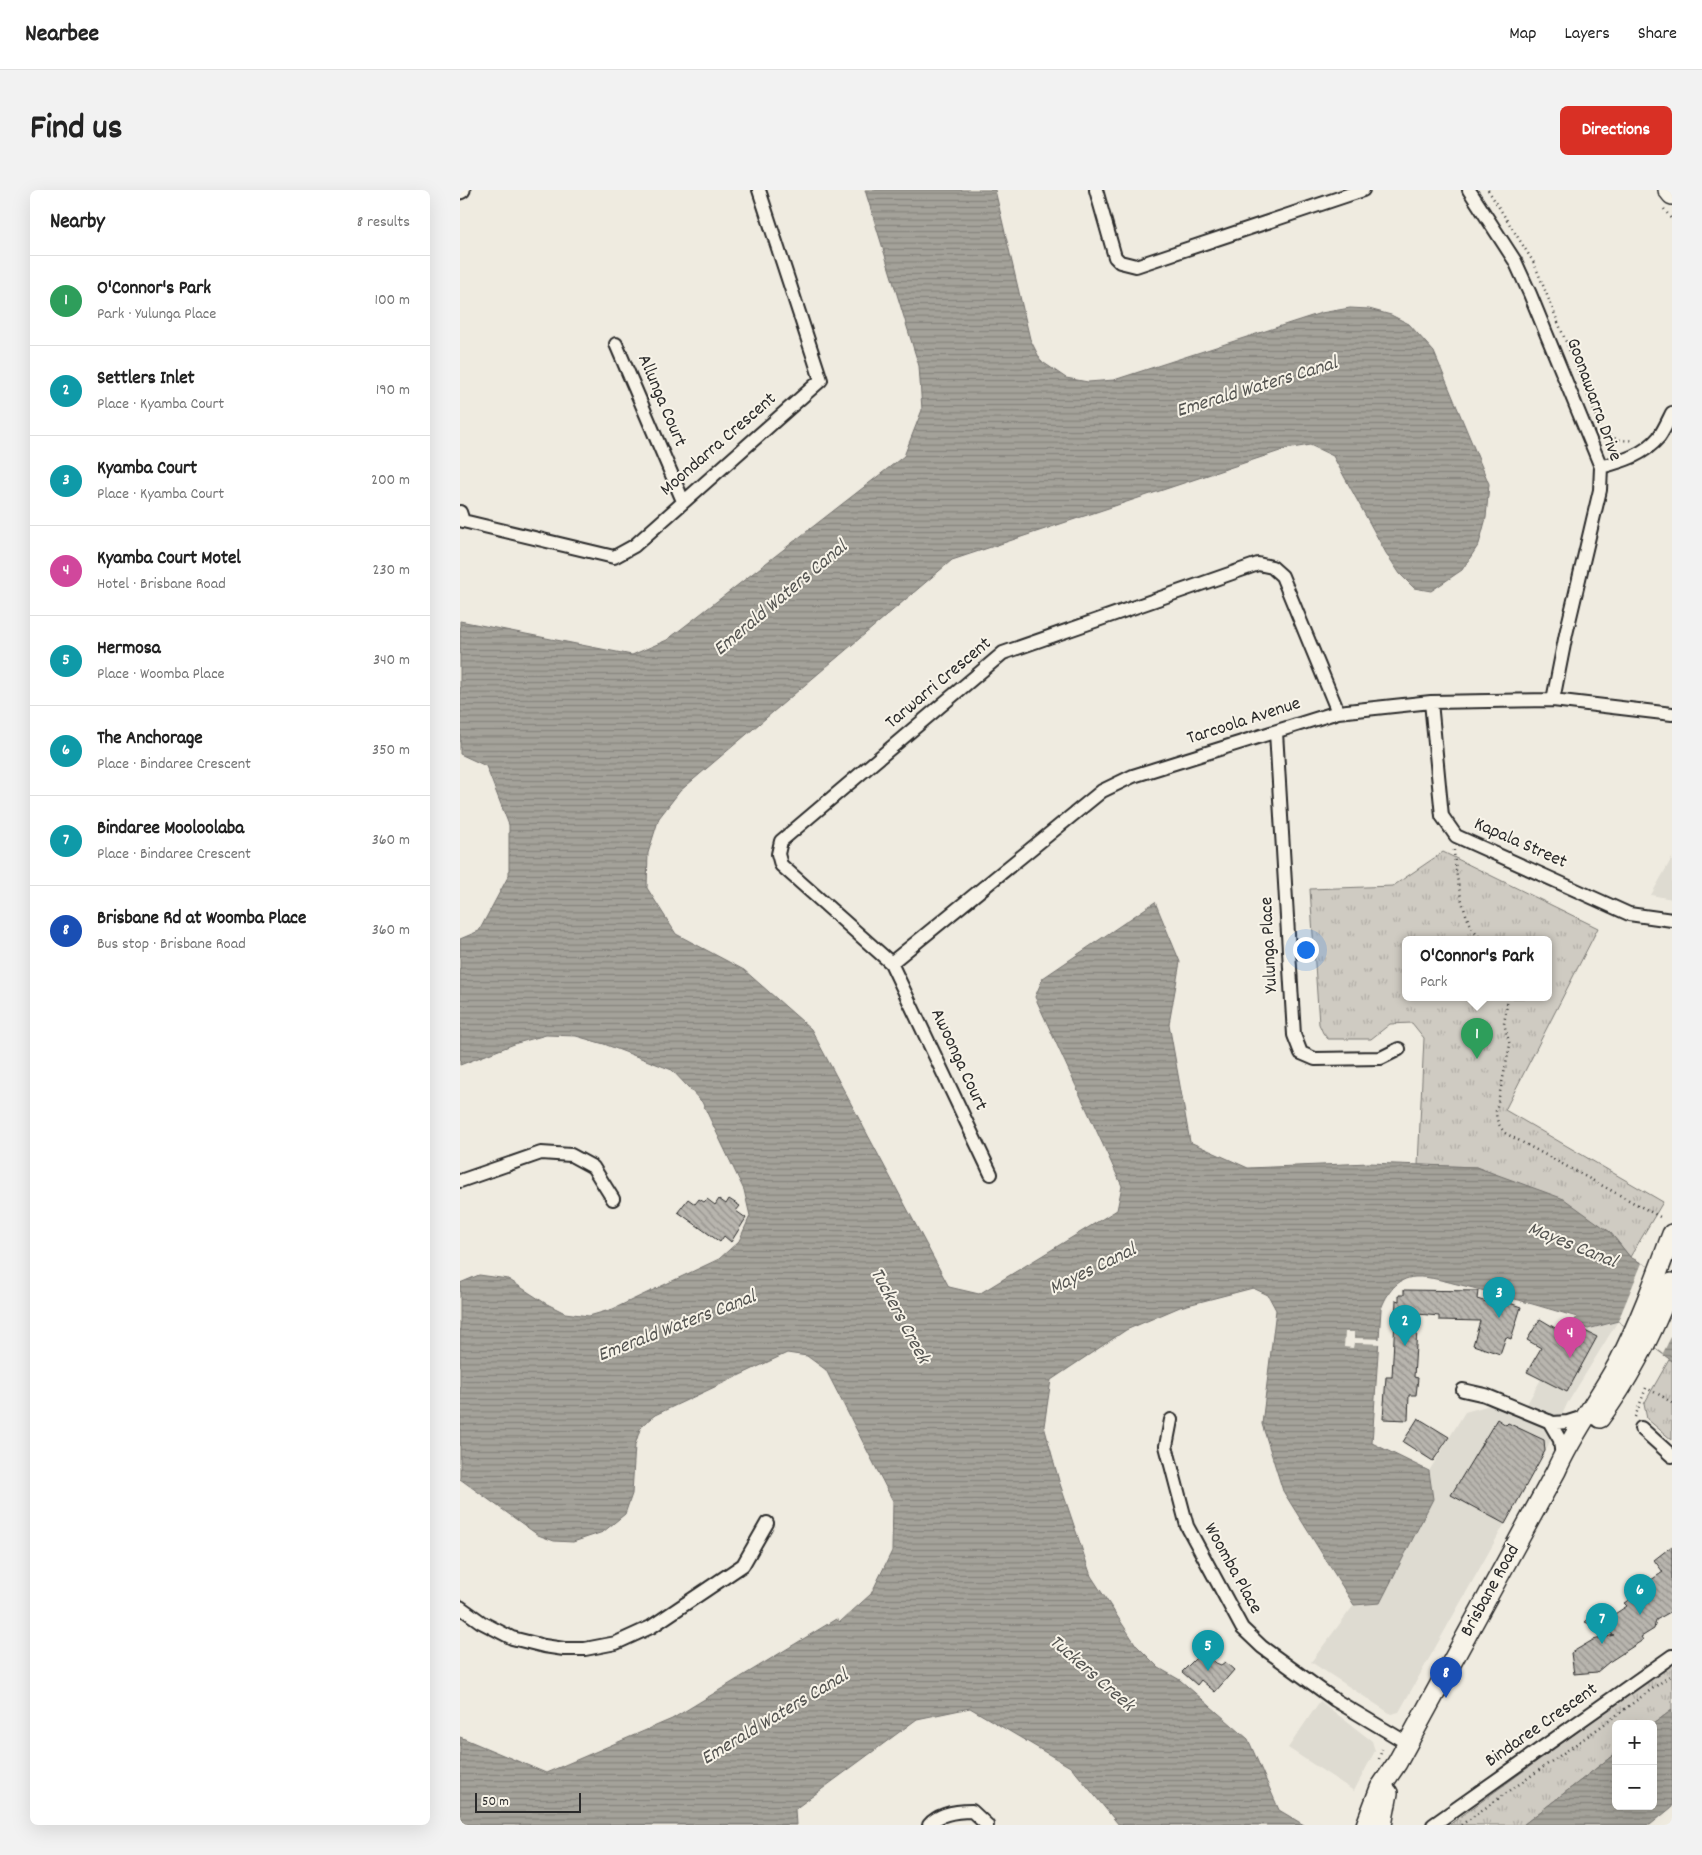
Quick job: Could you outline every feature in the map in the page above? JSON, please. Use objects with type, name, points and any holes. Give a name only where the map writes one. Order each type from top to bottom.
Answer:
[{"type":"main road","points":[[1668,190],[1672,195]]},
{"type":"main road","name":"Brisbane Road","points":[[1559,1465],[1603,1413],[1638,1340],[1665,1277],[1672,1234]]},
{"type":"main road","name":"Brisbane Road","points":[[1366,1825],[1380,1788],[1397,1763],[1559,1465],[1569,1442],[1610,1377],[1638,1340]]},
{"type":"main road","name":"Brisbane Road","points":[[1382,1825],[1385,1804],[1397,1763]]},
{"type":"street","name":"Moondarra Crescent","points":[[460,512],[463,521],[614,557],[634,546],[821,380],[759,190]]},
{"type":"street","points":[[1096,190],[1115,256],[1120,262],[1136,266],[1363,190]]},
{"type":"street","name":"Goonawarra Drive","points":[[1469,190],[1515,261],[1601,466],[1600,490],[1566,634],[1553,700]]},
{"type":"street","name":"Allunga Court","points":[[616,344],[683,501]]},
{"type":"street","points":[[1601,466],[1628,459],[1644,450],[1660,436],[1672,413]]},
{"type":"street","name":"Tarwarri Crescent","points":[[891,963],[781,865],[778,854],[781,841],[1003,652],[1258,564],[1272,567],[1282,576],[1338,712]]},
{"type":"street","name":"Tarcoola Avenue","points":[[891,963],[1102,791],[1133,776],[1338,712],[1431,702],[1553,700],[1672,714]]},
{"type":"street","name":"Kapala Street","points":[[1431,702],[1442,816],[1456,836],[1629,914],[1672,920]]},
{"type":"street","name":"Yulunga Place","points":[[1276,732],[1294,1035],[1301,1053],[1315,1059],[1381,1058],[1399,1049]]},
{"type":"street","name":"Awoonga Court","points":[[891,963],[991,1174]]},
{"type":"street","points":[[460,1182],[540,1152],[571,1155],[593,1167],[614,1199]]},
{"type":"street","points":[[1463,1390],[1485,1395],[1549,1421],[1568,1422],[1587,1416]]},
{"type":"street","name":"Woomba Place","points":[[1171,1420],[1166,1446],[1187,1526],[1242,1628],[1262,1647],[1335,1700],[1407,1743]]},
{"type":"street","points":[[1549,1421],[1560,1440],[1559,1465]]},
{"type":"street","points":[[1637,1425],[1672,1456]]},
{"type":"street","points":[[460,1607],[481,1622],[512,1638],[544,1646],[564,1649],[585,1649],[616,1643],[651,1627],[743,1565],[767,1523]]},
{"type":"street","name":"Bindaree Crescent","points":[[1434,1825],[1672,1656]]},
{"type":"street","points":[[929,1825],[933,1820],[957,1811],[972,1811],[987,1825]]},
{"type":"path","points":[[1488,190],[1534,263],[1596,416]]},
{"type":"path","points":[[1599,425],[1603,432],[1610,436],[1625,441],[1636,440]]},
{"type":"path","points":[[1456,836],[1454,863],[1466,914],[1472,927],[1480,936]]},
{"type":"path","points":[[1508,1001],[1504,1024],[1510,1045],[1496,1111],[1501,1128],[1662,1218]]},
{"type":"path","points":[[1637,1425],[1646,1388],[1672,1404]]},
{"type":"path","points":[[1461,1825],[1672,1674]]},
{"type":"shaded area","points":[[1672,858],[1672,899],[1651,895]]},
{"type":"shaded area","points":[[1618,1321],[1567,1404],[1545,1452],[1399,1712],[1391,1714],[1311,1662],[1354,1605],[1380,1603],[1433,1499],[1429,1471],[1465,1412],[1490,1405],[1519,1418],[1573,1323],[1588,1329]]},
{"type":"shaded area","points":[[1320,1701],[1372,1741],[1375,1751],[1354,1791],[1288,1748]]},
{"type":"green space","points":[[1443,852],[1598,928],[1505,1110],[1663,1202],[1630,1257],[1610,1232],[1476,1167],[1418,1165],[1424,1038],[1412,1023],[1390,1024],[1371,1039],[1328,1039],[1323,1033],[1319,1024],[1310,889],[1393,886]]},
{"type":"green space","points":[[1670,1358],[1672,1361],[1672,1440],[1647,1419],[1644,1404]]},
{"type":"green space","points":[[1672,1663],[1672,1710],[1657,1721],[1612,1720],[1612,1756],[1523,1825],[1449,1825]]},
{"type":"water","points":[[865,190],[995,190],[1030,339],[1041,361],[1066,378],[1088,382],[1114,380],[1321,313],[1350,308],[1369,309],[1391,315],[1409,324],[1434,352],[1489,484],[1486,518],[1479,544],[1462,570],[1431,591],[1414,588],[1400,574],[1386,553],[1333,456],[1310,445],[1286,449],[952,560],[680,791],[659,818],[648,853],[647,888],[676,934],[744,970],[811,1029],[949,1287],[979,1294],[1117,1210],[1122,1186],[1035,997],[1043,978],[1155,902],[1180,962],[1169,1024],[1190,1142],[1248,1168],[1369,1163],[1476,1167],[1564,1199],[1610,1232],[1630,1257],[1672,1279],[1672,1361],[1618,1321],[1588,1329],[1573,1323],[1577,1317],[1490,1292],[1432,1278],[1409,1278],[1394,1287],[1386,1297],[1381,1309],[1372,1443],[1429,1471],[1433,1499],[1380,1603],[1354,1605],[1283,1491],[1262,1424],[1276,1310],[1268,1295],[1253,1288],[1180,1307],[1126,1330],[1051,1380],[1044,1426],[1059,1481],[1091,1576],[1136,1645],[1159,1668],[1180,1680],[1248,1739],[1279,1810],[1304,1825],[1119,1825],[1072,1768],[970,1708],[917,1719],[795,1809],[796,1825],[460,1825],[460,1737],[546,1773],[672,1719],[836,1619],[840,1622],[871,1594],[892,1551],[893,1501],[826,1370],[807,1356],[787,1353],[655,1415],[641,1426],[635,1445],[632,1494],[625,1514],[603,1532],[573,1542],[554,1541],[538,1535],[460,1479],[460,1283],[479,1275],[508,1279],[545,1303],[565,1313],[589,1316],[613,1309],[719,1259],[739,1241],[750,1216],[744,1190],[702,1102],[672,1070],[604,1044],[576,1036],[546,1035],[517,1043],[460,1065],[460,939],[479,931],[509,875],[509,825],[486,766],[460,754],[460,621],[632,655],[667,640],[904,456],[922,410],[919,366]]},
{"type":"water","points":[[1672,1710],[1672,1807],[1650,1825],[1523,1825],[1612,1756],[1612,1810],[1657,1810],[1657,1721]]},
{"type":"pier","points":[[1642,1263],[1672,1279],[1672,1335],[1663,1353],[1618,1321]]},
{"type":"pier","points":[[1345,1332],[1354,1332],[1354,1338],[1381,1339],[1381,1344],[1354,1343],[1353,1348],[1344,1347]]},
{"type":"building","points":[[688,1199],[695,1204],[699,1199],[704,1202],[707,1199],[715,1205],[719,1199],[726,1204],[729,1199],[740,1206],[736,1211],[746,1218],[731,1242],[724,1236],[720,1242],[678,1212]]},
{"type":"building","points":[[1404,1290],[1478,1291],[1477,1299],[1503,1307],[1504,1301],[1521,1307],[1511,1339],[1506,1337],[1500,1354],[1473,1345],[1480,1321],[1439,1320],[1439,1316],[1418,1314],[1414,1377],[1418,1378],[1416,1395],[1409,1395],[1408,1420],[1383,1419],[1386,1377],[1392,1377],[1396,1300],[1399,1301],[1399,1295],[1404,1295]]},
{"type":"building","points":[[1540,1319],[1567,1335],[1573,1325],[1597,1337],[1567,1392],[1527,1372],[1541,1348],[1527,1340]]},
{"type":"building","points":[[1418,1418],[1449,1437],[1433,1461],[1403,1442]]},
{"type":"building","points":[[1497,1419],[1506,1425],[1508,1423],[1544,1440],[1545,1451],[1505,1524],[1451,1495]]},
{"type":"building","points":[[1672,1546],[1672,1611],[1656,1620],[1654,1629],[1641,1637],[1643,1640],[1597,1672],[1574,1674],[1571,1653],[1593,1640],[1614,1635],[1585,1622],[1594,1614],[1604,1621],[1627,1606],[1624,1603],[1635,1596],[1633,1592],[1663,1572],[1654,1560]]},
{"type":"building","points":[[1203,1651],[1216,1663],[1221,1665],[1225,1662],[1234,1670],[1215,1692],[1201,1680],[1197,1685],[1182,1672]]},
{"type":"place","name":"O'Connor's Park","points":[[1477,1059]]},
{"type":"place","name":"Kyamba Court","points":[[1499,1318]]},
{"type":"place","name":"Settlers Inlet","points":[[1405,1346]]},
{"type":"place","name":"Kyamba Court Motel","points":[[1570,1358]]},
{"type":"place","name":"The Anchorage","points":[[1640,1615]]},
{"type":"place","name":"Bindaree Mooloolaba","points":[[1602,1644]]},
{"type":"place","name":"Hermosa","points":[[1208,1671]]},
{"type":"place","name":"Brisbane Rd at Woomba Place","points":[[1446,1698]]},
{"type":"water label","name":"Emerald Waters Canal","points":[[1257,388]]},
{"type":"water label","name":"Emerald Waters Canal","points":[[781,599]]},
{"type":"water label","name":"Mayes Canal","points":[[1572,1246]]},
{"type":"water label","name":"Mayes Canal","points":[[1093,1270]]},
{"type":"water label","name":"Tuckers Creek","points":[[899,1316]]},
{"type":"water label","name":"Emerald Waters Canal","points":[[677,1327]]},
{"type":"water label","name":"Tuckers Creek","points":[[1091,1674]]},
{"type":"water label","name":"Emerald Waters Canal","points":[[775,1718]]}]
